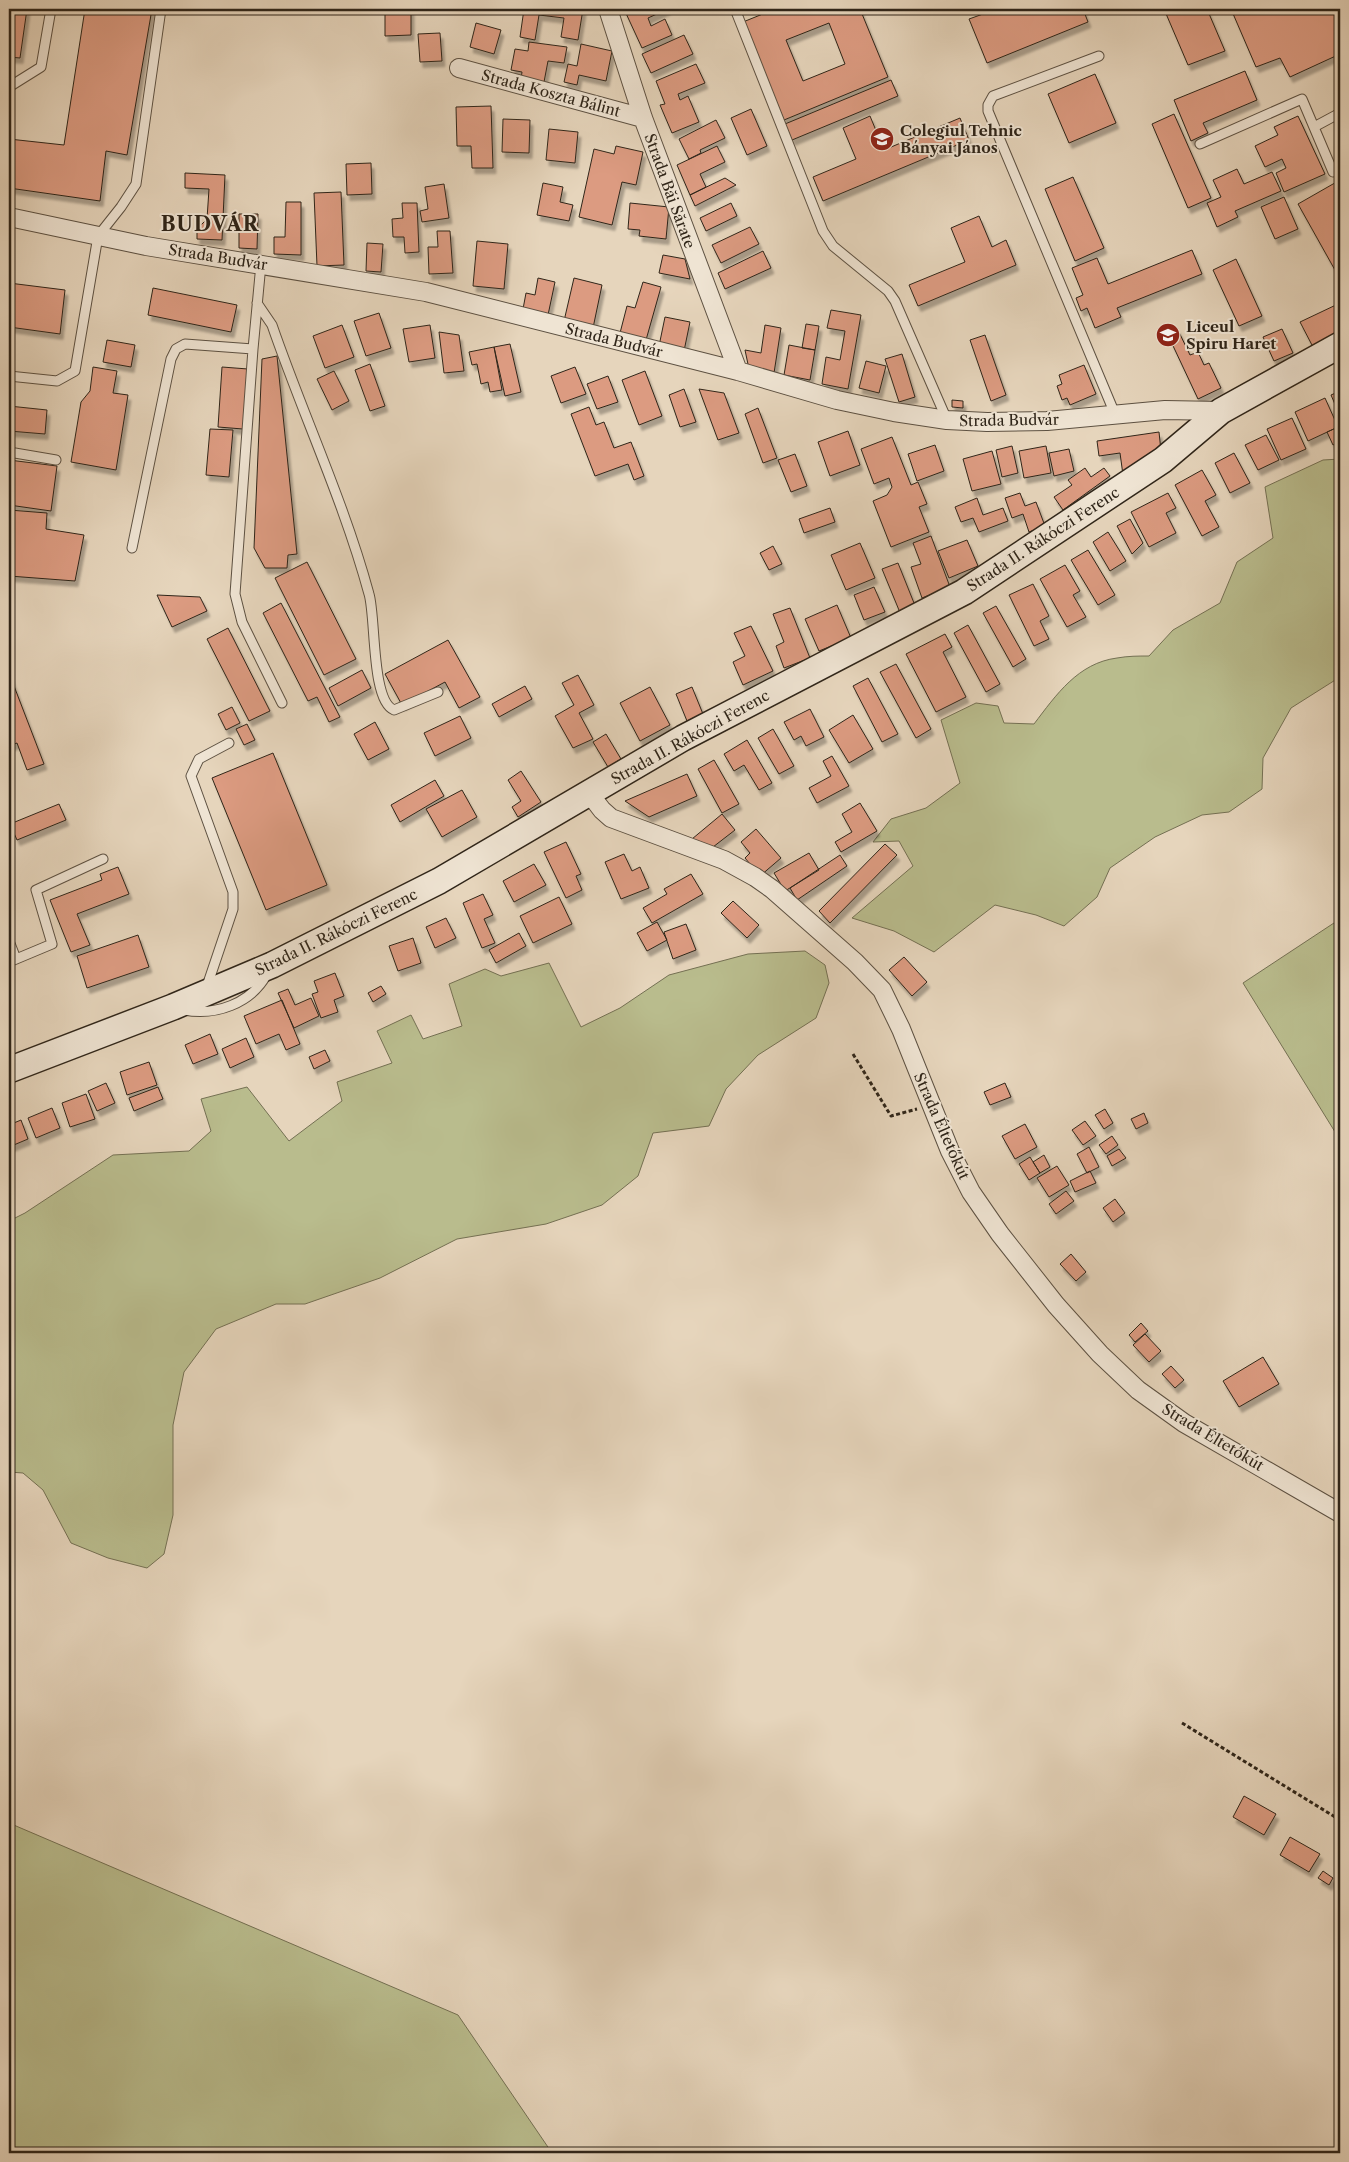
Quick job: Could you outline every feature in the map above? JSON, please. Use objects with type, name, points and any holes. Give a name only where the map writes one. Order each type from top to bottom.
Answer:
[{"type":"main road","name":"Strada II. Rákóczi Ferenc","points":[[9,1070],[173,1007],[272,965],[439,881],[683,738],[964,592],[1163,460],[1221,411],[1340,346]]},
{"type":"street","name":"Strada Băi Sărate","points":[[608,9],[643,118],[738,371]]},
{"type":"street","name":"Strada Koszta Bálint","points":[[459,68],[643,118]]},
{"type":"street","name":"Strada Budvár","points":[[9,217],[98,236],[426,292],[738,371],[837,400],[947,420],[987,422],[1047,421],[1165,410],[1221,411]]},
{"type":"street","name":"Strada Éltetőkút","points":[[589,793],[611,818],[724,860],[755,877],[772,889],[855,962],[882,990],[901,1029],[950,1151],[981,1206],[1000,1234],[1056,1305],[1100,1354],[1138,1390],[1184,1423],[1340,1513]]},
{"type":"lane","points":[[9,87],[41,67],[51,9]]},
{"type":"lane","points":[[9,376],[58,381],[75,371],[98,236],[136,184],[161,9]]},
{"type":"lane","points":[[735,9],[823,231],[833,246],[888,291],[895,301],[947,420]]},
{"type":"lane","points":[[1099,56],[993,96],[988,105],[988,112],[1115,414]]},
{"type":"lane","points":[[1200,144],[1302,99],[1333,172]]},
{"type":"lane","points":[[1314,127],[1340,114]]},
{"type":"lane","points":[[261,264],[235,594],[242,622],[282,703]]},
{"type":"lane","points":[[257,303],[272,325],[358,554],[371,598],[377,670],[384,702],[388,708],[394,710],[438,692]]},
{"type":"lane","points":[[132,548],[171,359],[176,349],[185,344],[253,349]]},
{"type":"lane","points":[[9,452],[56,460]]},
{"type":"lane","points":[[205,994],[233,909],[233,892],[191,776],[199,759],[229,743]]},
{"type":"lane","points":[[9,941],[12,960],[52,944],[36,890],[103,859]]},
{"type":"lane","points":[[173,1007],[197,1012],[212,1012],[223,1009],[253,993],[263,981],[272,965]]},
{"type":"path","points":[[853,1054],[891,1116],[932,1105]]},
{"type":"path","points":[[1182,1723],[1340,1820]]},
{"type":"green space","points":[[1340,459],[1340,677],[1291,708],[1263,758],[1262,789],[1229,812],[1202,815],[1155,837],[1110,868],[1097,897],[1064,926],[1036,915],[995,905],[934,952],[894,931],[852,918],[913,866],[899,841],[873,842],[891,819],[926,808],[960,783],[941,720],[976,703],[998,706],[1004,723],[1034,724],[1051,702],[1079,673],[1103,661],[1129,656],[1149,656],[1173,630],[1220,603],[1237,562],[1273,538],[1265,487],[1323,460]]},
{"type":"green space","points":[[1340,919],[1340,1140],[1243,983]]},
{"type":"green space","points":[[805,951],[825,965],[829,983],[816,1018],[758,1055],[726,1089],[709,1126],[653,1133],[638,1176],[602,1205],[546,1224],[457,1239],[380,1278],[305,1304],[276,1304],[216,1329],[184,1372],[173,1425],[173,1515],[164,1554],[147,1568],[108,1558],[71,1543],[43,1490],[23,1473],[9,1472],[9,1221],[25,1213],[113,1155],[189,1151],[211,1131],[201,1099],[247,1087],[289,1141],[342,1101],[337,1082],[392,1063],[377,1031],[411,1015],[423,1039],[462,1026],[449,984],[485,969],[501,976],[549,963],[581,1027],[620,1008],[669,975],[748,954]]},
{"type":"green space","points":[[9,1823],[458,2015],[552,2153],[9,2153]]},
{"type":"building","points":[[9,9],[27,9],[20,58],[9,57]]},
{"type":"building","points":[[85,9],[152,9],[127,155],[106,151],[100,201],[9,188],[9,139],[64,145]]},
{"type":"building","points":[[385,9],[411,9],[411,35],[385,36]]},
{"type":"building","points":[[524,9],[583,9],[578,40],[561,37],[564,18],[539,15],[535,40],[520,37]]},
{"type":"building","points":[[624,9],[668,9],[648,18],[651,26],[665,19],[672,35],[642,48]]},
{"type":"building","points":[[775,9],[860,9],[888,77],[784,120],[743,22]],"holes":[[[829,23],[845,64],[803,81],[786,40]]]},
{"type":"building","points":[[997,9],[1083,9],[1088,22],[987,63],[969,19]]},
{"type":"building","points":[[1164,9],[1207,9],[1225,51],[1188,65]]},
{"type":"building","points":[[1231,9],[1340,9],[1340,54],[1290,77],[1280,58],[1256,67]]},
{"type":"building","points":[[476,23],[501,30],[494,54],[470,47]]},
{"type":"building","points":[[440,33],[442,61],[420,62],[418,34]]},
{"type":"building","points":[[684,35],[693,54],[651,73],[642,54]]},
{"type":"building","points":[[529,42],[567,47],[564,63],[548,61],[544,82],[521,79],[522,72],[511,70],[515,49],[528,51]]},
{"type":"building","points":[[581,44],[612,51],[606,81],[579,75],[577,85],[564,82],[568,64],[577,66]]},
{"type":"building","points":[[696,64],[705,83],[678,94],[680,100],[688,96],[699,122],[672,133],[660,105],[665,104],[656,81]]},
{"type":"building","points":[[1245,71],[1257,100],[1203,123],[1208,133],[1191,141],[1174,100]]},
{"type":"building","points":[[1095,74],[1116,123],[1069,143],[1048,94]]},
{"type":"building","points":[[891,80],[898,96],[792,140],[785,124]]},
{"type":"building","points":[[491,106],[493,168],[472,168],[471,146],[457,146],[456,107]]},
{"type":"building","points":[[751,109],[767,146],[747,155],[731,118]]},
{"type":"building","points":[[1174,114],[1211,198],[1188,208],[1152,124]]},
{"type":"building","points":[[870,116],[884,150],[960,118],[969,140],[823,201],[813,177],[856,159],[843,128]]},
{"type":"building","points":[[1298,116],[1325,174],[1284,192],[1276,173],[1286,168],[1282,159],[1265,167],[1255,146],[1278,135],[1274,127]]},
{"type":"building","points":[[503,119],[530,120],[529,153],[502,152]]},
{"type":"building","points":[[716,120],[725,138],[700,150],[701,153],[689,159],[679,139]]},
{"type":"building","points":[[549,129],[578,132],[575,163],[546,160]]},
{"type":"building","points":[[616,146],[643,152],[636,185],[622,182],[612,225],[579,217],[594,149],[614,154]]},
{"type":"building","points":[[717,146],[725,162],[700,174],[706,187],[690,195],[677,165]]},
{"type":"building","points":[[371,163],[372,194],[347,195],[346,164]]},
{"type":"building","points":[[1237,169],[1244,184],[1272,172],[1281,191],[1235,211],[1238,217],[1217,227],[1207,203],[1221,197],[1213,180]]},
{"type":"building","points":[[185,173],[225,175],[222,240],[197,239],[197,229],[207,219],[209,189],[185,188]]},
{"type":"building","points":[[1073,177],[1104,248],[1075,261],[1045,189]]},
{"type":"building","points":[[725,178],[736,185],[695,206],[690,195]]},
{"type":"building","points":[[1340,180],[1340,279],[1298,204]]},
{"type":"building","points":[[543,183],[563,187],[560,202],[573,205],[569,221],[537,215]]},
{"type":"building","points":[[444,184],[449,218],[422,222],[420,211],[428,209],[425,187]]},
{"type":"building","points":[[341,192],[344,265],[317,266],[314,193]]},
{"type":"building","points":[[1284,197],[1298,229],[1275,239],[1261,207]]},
{"type":"building","points":[[286,202],[301,202],[301,255],[274,254],[274,237],[285,237]]},
{"type":"building","points":[[402,203],[417,203],[419,252],[405,253],[404,237],[393,237],[392,219],[403,218]]},
{"type":"building","points":[[630,203],[669,207],[666,239],[639,236],[640,230],[628,229]]},
{"type":"building","points":[[731,203],[737,216],[706,231],[700,218]]},
{"type":"building","points":[[239,214],[258,214],[257,249],[239,248]]},
{"type":"building","points":[[979,216],[992,247],[1006,240],[1016,265],[918,306],[909,285],[965,262],[951,228]]},
{"type":"building","points":[[750,227],[759,244],[721,263],[712,245]]},
{"type":"building","points":[[437,231],[450,231],[453,273],[429,274],[428,247],[438,247]]},
{"type":"building","points":[[477,241],[508,244],[504,289],[473,286]]},
{"type":"building","points":[[367,243],[383,244],[381,272],[366,271]]},
{"type":"building","points":[[1192,250],[1202,274],[1117,308],[1121,317],[1095,328],[1087,308],[1081,311],[1076,298],[1083,295],[1072,268],[1097,258],[1108,284]]},
{"type":"building","points":[[763,251],[771,268],[725,289],[718,273]]},
{"type":"building","points":[[663,255],[685,259],[690,279],[659,273]]},
{"type":"building","points":[[1236,259],[1262,316],[1239,326],[1213,270]]},
{"type":"building","points":[[538,278],[555,282],[548,315],[523,309],[526,293],[535,295]]},
{"type":"building","points":[[574,278],[602,285],[593,328],[564,321]]},
{"type":"building","points":[[643,282],[661,287],[646,340],[620,333],[627,306],[635,308]]},
{"type":"building","points":[[9,283],[65,290],[60,334],[9,327]]},
{"type":"building","points":[[153,288],[237,305],[231,332],[148,315]]},
{"type":"building","points":[[1338,304],[1340,309],[1340,334],[1313,347],[1300,322]]},
{"type":"building","points":[[831,310],[861,315],[848,389],[822,384],[826,357],[840,360],[845,331],[827,328]]},
{"type":"building","points":[[379,313],[391,348],[366,356],[354,321]]},
{"type":"building","points":[[665,317],[690,322],[684,351],[659,346]]},
{"type":"building","points":[[806,324],[819,326],[815,350],[802,348]]},
{"type":"building","points":[[342,325],[354,357],[325,368],[313,336]]},
{"type":"building","points":[[430,325],[435,358],[409,362],[403,329]]},
{"type":"building","points":[[765,325],[781,328],[774,373],[749,369],[745,350],[761,353]]},
{"type":"building","points":[[1177,328],[1190,355],[1198,352],[1204,365],[1209,363],[1221,388],[1198,399],[1167,333]]},
{"type":"building","points":[[1282,329],[1293,353],[1274,361],[1263,337]]},
{"type":"building","points":[[439,332],[459,335],[464,371],[444,373]]},
{"type":"building","points":[[985,335],[1006,395],[991,401],[970,340]]},
{"type":"building","points":[[107,340],[135,345],[131,367],[103,362]]},
{"type":"building","points":[[510,344],[521,392],[505,396],[494,347]]},
{"type":"building","points":[[789,345],[815,350],[810,380],[784,375]]},
{"type":"building","points":[[494,347],[502,390],[490,392],[488,382],[481,384],[477,364],[472,365],[469,352]]},
{"type":"building","points":[[902,354],[915,397],[899,402],[885,359]]},
{"type":"building","points":[[277,356],[297,554],[288,555],[287,568],[265,568],[254,548],[262,359]]},
{"type":"building","points":[[866,361],[886,366],[879,393],[859,388]]},
{"type":"building","points":[[370,364],[385,406],[370,411],[355,370]]},
{"type":"building","points":[[1084,365],[1096,394],[1070,405],[1067,398],[1062,400],[1057,386],[1062,384],[1059,375]]},
{"type":"building","points":[[93,367],[117,371],[113,393],[128,395],[116,470],[71,462],[81,402],[90,391]]},
{"type":"building","points":[[222,367],[248,369],[243,429],[218,427]]},
{"type":"building","points":[[575,367],[586,394],[561,403],[551,376]]},
{"type":"building","points":[[334,371],[349,401],[332,410],[317,379]]},
{"type":"building","points":[[645,371],[662,416],[639,425],[622,380]]},
{"type":"building","points":[[608,376],[618,402],[597,409],[587,384]]},
{"type":"building","points":[[684,389],[696,422],[680,427],[669,395]]},
{"type":"building","points":[[699,389],[724,393],[739,433],[718,440]]},
{"type":"building","points":[[1340,391],[1340,416],[1331,395]]},
{"type":"building","points":[[1325,398],[1338,427],[1308,441],[1295,412]]},
{"type":"building","points":[[952,400],[963,401],[963,408],[952,407]]},
{"type":"building","points":[[9,406],[47,410],[45,434],[9,431]]},
{"type":"building","points":[[589,407],[596,425],[604,422],[614,448],[631,442],[644,476],[634,480],[628,464],[595,476],[571,414]]},
{"type":"building","points":[[758,408],[777,458],[763,463],[745,414]]},
{"type":"building","points":[[1292,418],[1306,449],[1281,460],[1267,429]]},
{"type":"building","points":[[1338,427],[1340,442],[1333,445],[1327,432]]},
{"type":"building","points":[[210,429],[233,430],[229,477],[206,475]]},
{"type":"building","points":[[848,431],[860,465],[830,476],[818,442]]},
{"type":"building","points":[[1159,432],[1161,451],[1123,475],[1120,453],[1099,456],[1097,441]]},
{"type":"building","points":[[1266,435],[1279,460],[1258,470],[1245,445]]},
{"type":"building","points":[[892,437],[911,485],[918,482],[927,504],[919,507],[929,532],[891,547],[873,501],[887,495],[892,487],[889,478],[874,484],[861,449]]},
{"type":"building","points":[[935,445],[944,471],[917,481],[908,454]]},
{"type":"building","points":[[1012,446],[1018,473],[1002,477],[996,450]]},
{"type":"building","points":[[1046,446],[1051,473],[1024,478],[1019,451]]},
{"type":"building","points":[[1069,449],[1074,471],[1054,476],[1049,453]]},
{"type":"building","points":[[992,451],[1001,484],[972,491],[963,459]]},
{"type":"building","points":[[1234,453],[1250,483],[1230,493],[1215,463]]},
{"type":"building","points":[[795,454],[807,486],[791,492],[778,460]]},
{"type":"building","points":[[9,460],[57,466],[51,511],[9,505]]},
{"type":"building","points":[[1085,468],[1091,477],[1104,468],[1110,476],[1063,510],[1054,497],[1072,485],[1068,480]]},
{"type":"building","points":[[1202,470],[1216,495],[1205,501],[1219,527],[1202,536],[1175,485]]},
{"type":"building","points":[[1020,493],[1025,506],[1036,502],[1045,526],[1029,532],[1023,514],[1012,518],[1005,498]]},
{"type":"building","points":[[1168,493],[1176,508],[1166,513],[1176,533],[1149,547],[1131,512]]},
{"type":"building","points":[[977,498],[983,515],[1003,508],[1008,521],[979,532],[973,518],[961,522],[955,507]]},
{"type":"building","points":[[830,508],[835,522],[804,533],[799,519]]},
{"type":"building","points":[[9,510],[47,513],[46,529],[84,535],[75,581],[9,576]]},
{"type":"building","points":[[1130,519],[1143,543],[1132,554],[1117,526]]},
{"type":"building","points":[[1108,532],[1126,561],[1110,571],[1093,542]]},
{"type":"building","points":[[931,536],[950,587],[922,598],[911,567],[921,564],[913,543]]},
{"type":"building","points":[[967,540],[978,566],[949,578],[938,551]]},
{"type":"building","points":[[860,543],[875,578],[846,590],[831,555]]},
{"type":"building","points":[[773,546],[782,564],[769,570],[760,553]]},
{"type":"building","points":[[1088,550],[1115,595],[1098,605],[1071,560]]},
{"type":"building","points":[[307,562],[356,659],[324,675],[275,578]]},
{"type":"building","points":[[898,563],[916,608],[901,615],[882,569]]},
{"type":"building","points":[[1065,565],[1080,591],[1073,595],[1086,617],[1067,627],[1040,579]]},
{"type":"building","points":[[1033,584],[1049,616],[1040,621],[1049,639],[1034,646],[1009,595]]},
{"type":"building","points":[[874,587],[885,612],[864,620],[854,595]]},
{"type":"building","points":[[157,595],[200,597],[207,611],[172,627]]},
{"type":"building","points":[[281,603],[340,717],[329,722],[317,697],[308,701],[263,613]]},
{"type":"building","points":[[837,605],[851,638],[819,651],[805,619]]},
{"type":"building","points":[[996,606],[1026,659],[1013,667],[983,613]]},
{"type":"building","points":[[790,608],[810,658],[784,668],[776,646],[784,642],[773,614]]},
{"type":"building","points":[[968,625],[1000,684],[986,692],[954,633]]},
{"type":"building","points":[[751,626],[773,671],[743,685],[733,662],[745,656],[734,633]]},
{"type":"building","points":[[228,628],[270,711],[249,721],[207,639]]},
{"type":"building","points":[[945,634],[952,647],[943,652],[966,697],[936,712],[906,654]]},
{"type":"building","points":[[448,640],[480,697],[459,708],[445,682],[402,705],[385,674]]},
{"type":"building","points":[[896,664],[931,729],[916,738],[880,672]]},
{"type":"building","points":[[362,670],[371,688],[338,706],[329,688]]},
{"type":"building","points":[[9,673],[44,764],[27,770],[17,743],[9,746]]},
{"type":"building","points":[[578,675],[594,705],[579,713],[593,739],[573,748],[555,716],[574,705],[562,683]]},
{"type":"building","points":[[868,678],[898,734],[882,742],[853,686]]},
{"type":"building","points":[[525,686],[532,699],[499,717],[492,704]]},
{"type":"building","points":[[650,687],[670,725],[640,741],[620,703]]},
{"type":"building","points":[[692,687],[703,714],[687,721],[676,694]]},
{"type":"building","points":[[232,707],[240,723],[226,730],[218,714]]},
{"type":"building","points":[[810,709],[824,737],[806,746],[801,736],[794,740],[784,722]]},
{"type":"building","points":[[853,715],[873,749],[849,763],[829,730]]},
{"type":"building","points":[[460,716],[471,738],[435,756],[424,733]]},
{"type":"building","points":[[375,722],[389,749],[368,760],[354,734]]},
{"type":"building","points":[[247,724],[255,740],[244,745],[236,729]]},
{"type":"building","points":[[773,729],[794,766],[779,774],[758,738]]},
{"type":"building","points":[[606,734],[621,759],[608,767],[593,742]]},
{"type":"building","points":[[747,740],[772,783],[759,790],[744,765],[734,771],[724,754]]},
{"type":"building","points":[[273,753],[327,885],[266,910],[212,778]]},
{"type":"building","points":[[832,756],[849,786],[817,803],[809,788],[831,776],[823,761]]},
{"type":"building","points":[[714,760],[739,804],[722,813],[698,769]]},
{"type":"building","points":[[521,771],[541,802],[518,817],[512,807],[521,801],[508,780]]},
{"type":"building","points":[[687,774],[697,796],[649,817],[625,801]]},
{"type":"building","points":[[435,780],[444,796],[400,822],[391,805]]},
{"type":"building","points":[[462,790],[477,817],[442,837],[426,809]]},
{"type":"building","points":[[860,803],[877,831],[841,852],[835,842],[852,832],[842,814]]},
{"type":"building","points":[[59,804],[66,820],[17,840],[10,824]]},
{"type":"building","points":[[722,814],[735,830],[713,847],[692,839]]},
{"type":"building","points":[[756,829],[781,858],[760,876],[745,858],[750,853],[741,842]]},
{"type":"building","points":[[566,842],[581,874],[576,876],[582,890],[566,898],[544,852]]},
{"type":"building","points":[[885,844],[897,855],[830,923],[819,911]]},
{"type":"building","points":[[809,853],[819,870],[785,891],[774,873]]},
{"type":"building","points":[[624,854],[632,871],[640,867],[649,888],[621,899],[605,862]]},
{"type":"building","points":[[840,855],[847,866],[797,900],[790,888]]},
{"type":"building","points":[[534,864],[546,885],[514,902],[503,881]]},
{"type":"building","points":[[118,867],[129,894],[77,914],[90,945],[71,952],[50,900],[102,880],[100,874]]},
{"type":"building","points":[[691,874],[703,894],[652,923],[643,908],[667,894],[664,889]]},
{"type":"building","points":[[483,894],[493,915],[484,919],[495,943],[482,948],[463,903]]},
{"type":"building","points":[[559,897],[572,924],[533,943],[520,916]]},
{"type":"building","points":[[733,901],[759,925],[747,938],[721,913]]},
{"type":"building","points":[[446,918],[456,938],[435,948],[426,927]]},
{"type":"building","points":[[657,922],[667,940],[647,951],[637,933]]},
{"type":"building","points":[[686,924],[696,950],[673,959],[664,932]]},
{"type":"building","points":[[519,933],[526,946],[496,963],[489,950]]},
{"type":"building","points":[[138,935],[149,967],[87,988],[77,956]]},
{"type":"building","points":[[413,938],[421,963],[398,971],[389,946]]},
{"type":"building","points":[[904,957],[927,982],[912,996],[889,970]]},
{"type":"building","points":[[335,973],[344,996],[334,1000],[338,1012],[321,1018],[312,994],[318,992],[314,981]]},
{"type":"building","points":[[381,986],[386,994],[373,1002],[368,993]]},
{"type":"building","points":[[288,989],[295,1005],[311,998],[319,1016],[294,1028],[278,993]]},
{"type":"building","points":[[282,1000],[300,1044],[286,1050],[279,1034],[256,1044],[244,1016]]},
{"type":"building","points":[[210,1034],[218,1054],[193,1064],[185,1045]]},
{"type":"building","points":[[246,1038],[254,1057],[230,1068],[222,1049]]},
{"type":"building","points":[[325,1050],[330,1061],[314,1069],[309,1057]]},
{"type":"building","points":[[149,1062],[157,1085],[127,1095],[120,1072]]},
{"type":"building","points":[[106,1083],[115,1103],[97,1111],[88,1091]]},
{"type":"building","points":[[1005,1083],[1011,1097],[990,1105],[984,1092]]},
{"type":"building","points":[[158,1087],[163,1099],[134,1111],[129,1098]]},
{"type":"building","points":[[86,1094],[95,1119],[70,1127],[62,1103]]},
{"type":"building","points":[[52,1108],[60,1128],[36,1138],[28,1118]]},
{"type":"building","points":[[1105,1109],[1113,1123],[1104,1129],[1095,1115]]},
{"type":"building","points":[[1144,1113],[1148,1123],[1136,1129],[1131,1119]]},
{"type":"building","points":[[21,1120],[28,1139],[9,1147],[9,1125]]},
{"type":"building","points":[[1085,1121],[1096,1136],[1083,1145],[1072,1130]]},
{"type":"building","points":[[1025,1124],[1037,1147],[1015,1159],[1002,1136]]},
{"type":"building","points":[[1112,1136],[1118,1145],[1106,1154],[1099,1145]]},
{"type":"building","points":[[1089,1147],[1099,1167],[1087,1173],[1077,1154]]},
{"type":"building","points":[[1119,1149],[1126,1158],[1112,1166],[1107,1156]]},
{"type":"building","points":[[1044,1155],[1050,1167],[1040,1173],[1033,1162]]},
{"type":"building","points":[[1030,1157],[1040,1173],[1029,1180],[1019,1164]]},
{"type":"building","points":[[1057,1166],[1069,1185],[1049,1197],[1037,1178]]},
{"type":"building","points":[[1090,1171],[1096,1183],[1075,1192],[1070,1181]]},
{"type":"building","points":[[1066,1191],[1074,1201],[1056,1214],[1049,1204]]},
{"type":"building","points":[[1115,1199],[1125,1213],[1113,1222],[1103,1208]]},
{"type":"building","points":[[1071,1254],[1086,1272],[1076,1281],[1060,1264]]},
{"type":"building","points":[[1141,1323],[1148,1331],[1135,1342],[1129,1335]]},
{"type":"building","points":[[1145,1334],[1161,1351],[1149,1362],[1133,1345]]},
{"type":"building","points":[[1263,1357],[1279,1384],[1239,1407],[1223,1381]]},
{"type":"building","points":[[1171,1366],[1184,1380],[1175,1388],[1162,1374]]},
{"type":"building","points":[[1244,1796],[1276,1814],[1264,1835],[1233,1817]]},
{"type":"building","points":[[1290,1837],[1320,1854],[1309,1872],[1280,1855]]},
{"type":"building","points":[[1323,1871],[1333,1878],[1329,1885],[1318,1878]]},
{"type":"place","name":"Colegiul Tehnic Bányai János","points":[[882,139]]},
{"type":"place","name":"Liceul Spiru Haret","points":[[1168,335]]},
{"type":"district","name":"BUDVÁR","points":[[210,224]]}]
